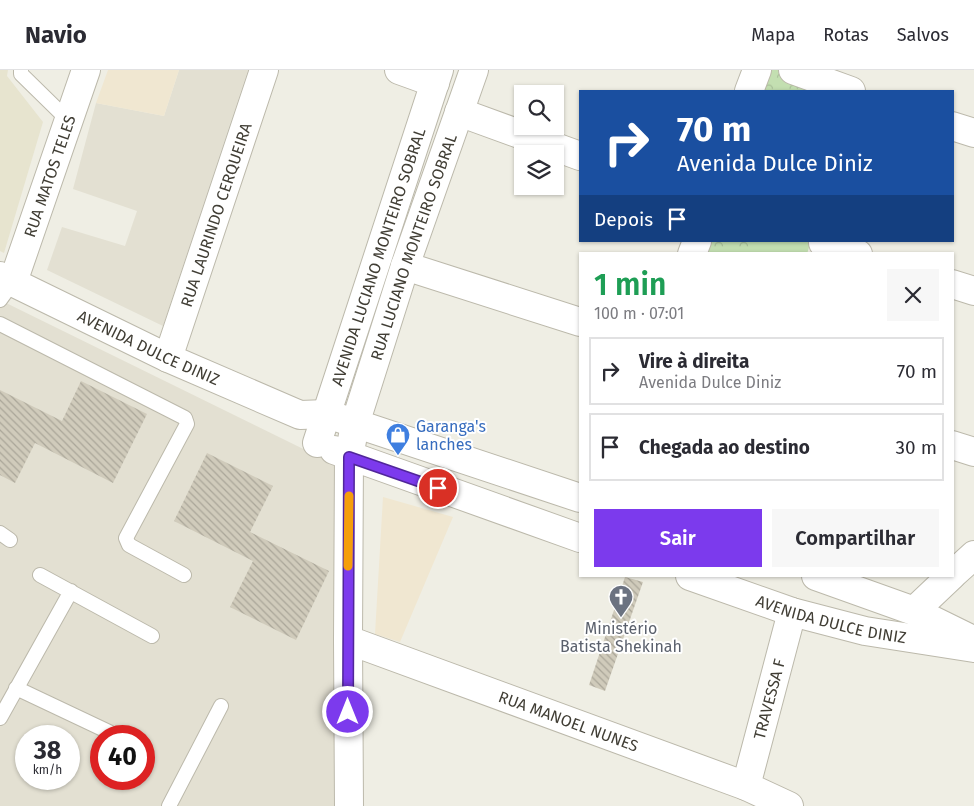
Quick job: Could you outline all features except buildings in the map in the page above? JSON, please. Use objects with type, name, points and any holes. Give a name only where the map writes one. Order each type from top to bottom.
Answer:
[{"type":"street","name":"RUA MATOS TELES","points":[[4,286],[69,120],[86,70]]},
{"type":"street","name":"RUA LAURINDO CERQUEIRA","points":[[168,358],[264,70]]},
{"type":"street","points":[[399,70],[437,76]]},
{"type":"street","name":"RUA LUCIANO MONTEIRO SOBRAL","points":[[353,805],[348,640],[349,457],[355,424],[405,266],[474,70]]},
{"type":"street","points":[[749,90],[757,70]]},
{"type":"street","points":[[801,71],[848,90]]},
{"type":"street","name":"AVENIDA LUCIANO MONTEIRO SOBRAL","points":[[317,443],[437,76]]},
{"type":"street","points":[[459,112],[579,156]]},
{"type":"street","points":[[954,127],[974,133]]},
{"type":"street","points":[[822,246],[849,252]]},
{"type":"street","points":[[405,266],[579,322]]},
{"type":"street","points":[[954,285],[974,291]]},
{"type":"street","name":"AVENIDA DULCE DINIZ","points":[[4,286],[300,415],[327,414],[579,498]]},
{"type":"street","points":[[300,415],[317,443],[349,457],[579,538]]},
{"type":"street","points":[[954,446],[974,452]]},
{"type":"street","points":[[954,574],[974,555]]},
{"type":"street","name":"AVENIDA DULCE DINIZ","points":[[693,577],[792,612],[865,631],[974,648]]},
{"type":"street","name":"AVENIDA DULCE DINIZ","points":[[819,577],[914,611],[974,640]]},
{"type":"street","points":[[914,611],[951,577]]},
{"type":"street","points":[[865,631],[875,596]]},
{"type":"street","name":"TRAVESSA F","points":[[746,786],[792,612]]},
{"type":"street","name":"RUA MANOEL NUNES","points":[[348,640],[746,786],[789,806]]},
{"type":"lane","points":[[21,70],[21,74],[69,120]]},
{"type":"lane","points":[[0,324],[185,418],[187,424],[126,538],[129,545],[184,575]]},
{"type":"lane","points":[[40,575],[152,636]]},
{"type":"lane","points":[[0,718],[71,591]]},
{"type":"lane","points":[[16,688],[94,725]]},
{"type":"lane","points":[[169,806],[221,706]]},
{"type":"shaded area","points":[[0,70],[8,70],[7,76],[43,122],[4,253],[0,251]]},
{"type":"shaded area","points":[[108,70],[179,70],[164,116],[96,103]]},
{"type":"shaded area","points":[[179,70],[248,70],[163,326],[47,270],[62,227],[125,246],[137,211],[73,189],[96,103],[164,116]]},
{"type":"shaded area","points":[[0,300],[342,468],[334,806],[0,806]]},
{"type":"shaded area","points":[[383,497],[453,517],[400,642],[375,634]]},
{"type":"green space","points":[[749,70],[793,70],[856,90],[741,90]]},
{"type":"green space","points":[[688,242],[811,242],[808,252],[684,252]]},
{"type":"green space","points":[[754,242],[803,242],[800,252],[751,252]]},
{"type":"slow traffic","points":[[348,566],[349,496]]},
{"type":"place","name":"Garanga's lanches","points":[[398,456]]},
{"type":"place","name":"Ministério Batista Shekinah","points":[[621,618]]},
{"type":"route","points":[[348,712],[349,457],[438,488]]}]
